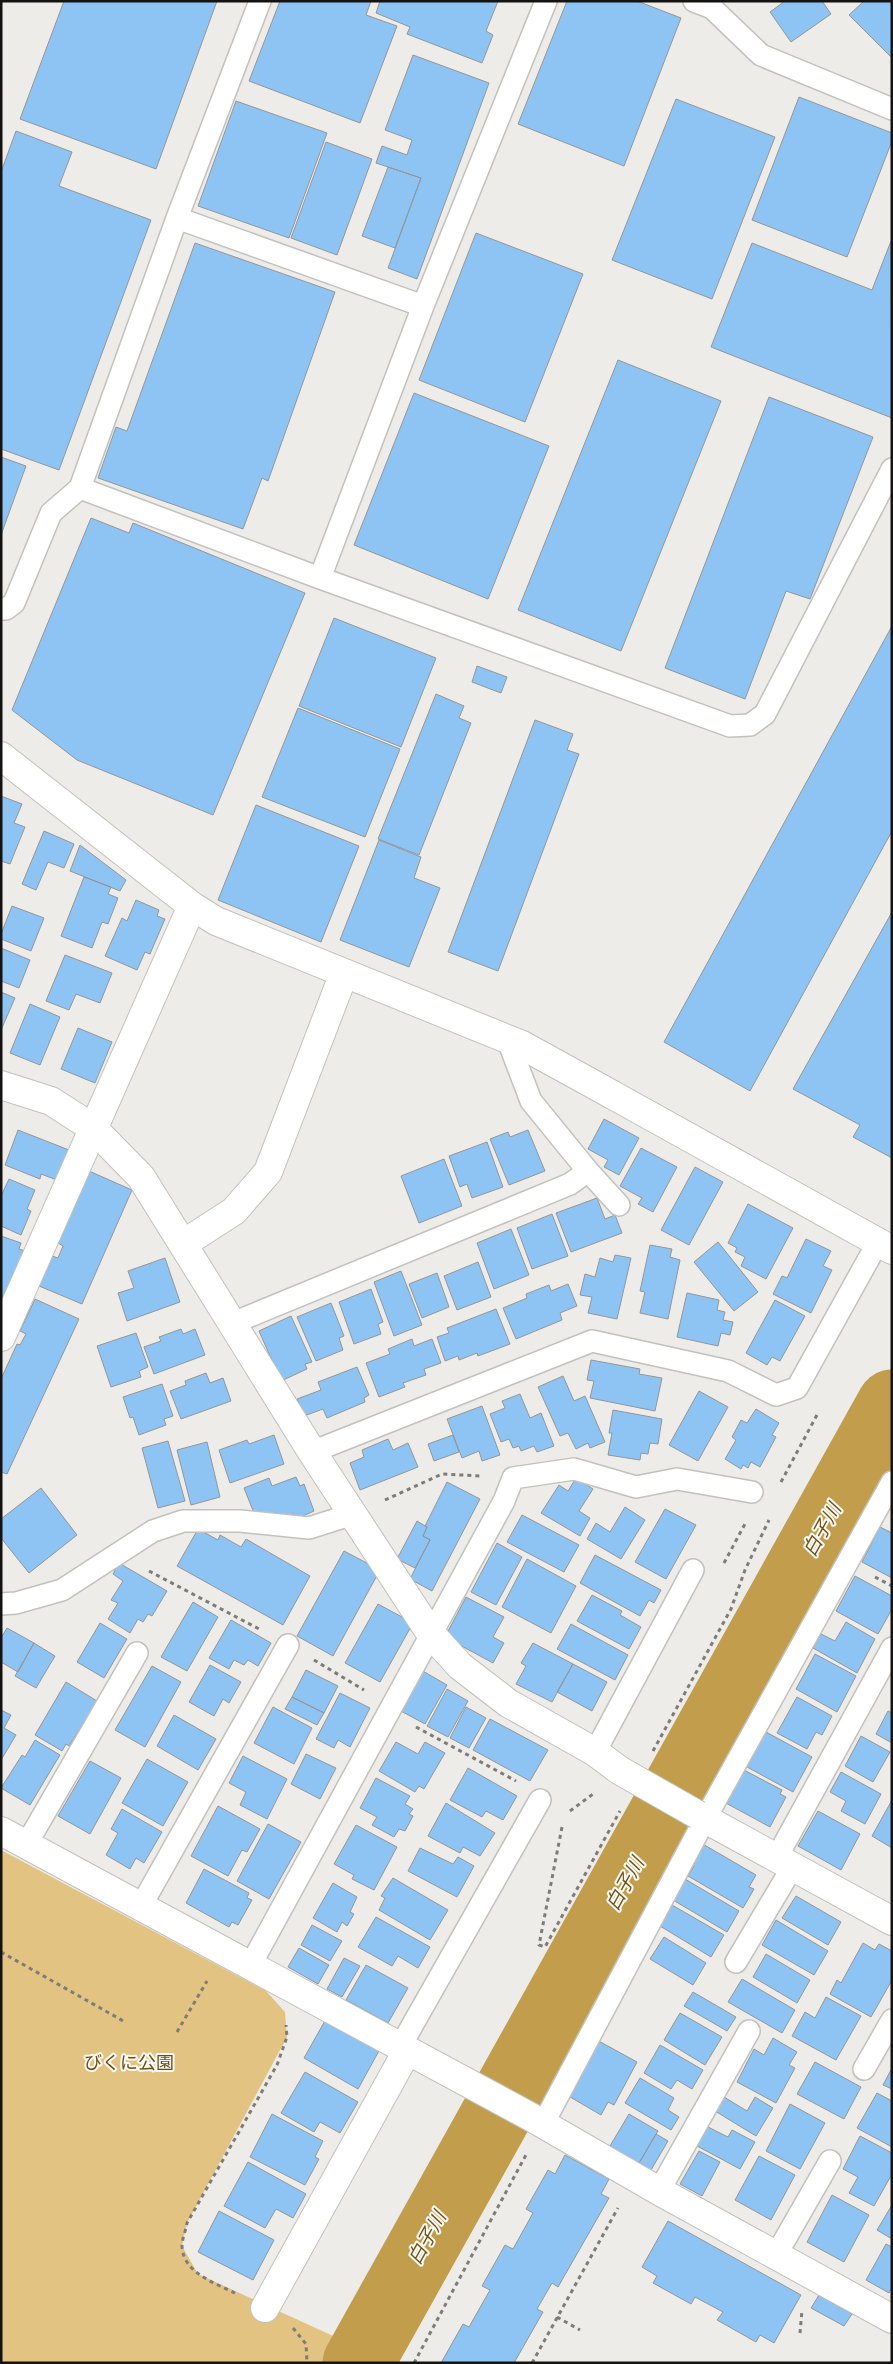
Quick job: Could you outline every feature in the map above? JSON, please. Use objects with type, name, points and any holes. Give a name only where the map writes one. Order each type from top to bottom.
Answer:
[{"type":"street","points":[[1,756],[192,906],[216,921],[507,1038],[885,1246]]},
{"type":"street","points":[[3,1326],[94,1128],[192,906]]},
{"type":"street","points":[[183,1244],[234,1211],[268,1172],[344,973]]},
{"type":"street","points":[[1,1085],[51,1101],[94,1128],[141,1178],[312,1452],[431,1634],[460,1666],[508,1703],[701,1817],[785,1861],[892,1921]]},
{"type":"street","points":[[1,1831],[537,2120],[659,2191],[892,2319]]},
{"type":"street","points":[[265,2308],[409,2052]]},
{"type":"lane","points":[[1,609],[6,609],[14,603],[51,513],[80,488],[177,218],[260,1]]},
{"type":"lane","points":[[320,578],[423,306],[546,1]]},
{"type":"lane","points":[[694,1],[712,8],[761,55],[892,109]]},
{"type":"lane","points":[[177,218],[423,306]]},
{"type":"lane","points":[[80,488],[320,578],[730,726],[750,725],[765,714],[892,469]]},
{"type":"lane","points":[[507,1038],[531,1101],[619,1205]]},
{"type":"lane","points":[[233,1323],[570,1184],[588,1170]]},
{"type":"lane","points":[[312,1452],[592,1341],[728,1371],[776,1395],[797,1388],[885,1246]]},
{"type":"lane","points":[[250,1966],[504,1501],[513,1478],[574,1469],[636,1487],[677,1479],[752,1492]]},
{"type":"lane","points":[[537,2120],[701,1817],[892,1482]]},
{"type":"lane","points":[[1,1604],[16,1603],[62,1590],[152,1531],[183,1521],[240,1521],[309,1528],[353,1514]]},
{"type":"lane","points":[[609,1762],[693,1570]]},
{"type":"lane","points":[[141,1906],[288,1645]]},
{"type":"lane","points":[[736,1962],[892,1648]]},
{"type":"lane","points":[[26,1845],[137,1653]]},
{"type":"lane","points":[[409,2052],[540,1800]]},
{"type":"lane","points":[[864,2069],[892,2020]]},
{"type":"lane","points":[[659,2191],[748,2031]]},
{"type":"lane","points":[[776,2254],[830,2161]]},
{"type":"path","points":[[778,1487],[821,1408]]},
{"type":"path","points":[[353,1514],[442,1474],[513,1478]]},
{"type":"path","points":[[720,1569],[748,1518]]},
{"type":"path","points":[[745,1570],[767,1524]]},
{"type":"path","points":[[116,1553],[288,1645],[379,1699],[398,1718],[542,1796],[540,1800],[564,1816],[596,1792],[609,1762]]},
{"type":"path","points":[[548,1902],[562,1827]]},
{"type":"path","points":[[1,1952],[125,2022]]},
{"type":"path","points":[[177,2032],[212,1973]]},
{"type":"path","points":[[286,2020],[287,2037],[277,2065],[187,2223],[182,2246],[185,2260],[198,2274],[265,2308],[291,2325],[306,2344],[307,2363]]},
{"type":"path","points":[[414,2363],[537,2120]]},
{"type":"path","points":[[532,2363],[635,2177]]},
{"type":"path","points":[[557,2317],[580,2330]]},
{"type":"green space","name":"びくに公園","points":[[1,1850],[266,1991],[285,2012],[287,2037],[187,2223],[182,2246],[198,2274],[344,2341],[333,2363],[1,2363]]},
{"type":"building","points":[[64,1],[217,1],[156,169],[20,119]]},
{"type":"building","points":[[280,1],[371,1],[366,15],[397,26],[360,123],[249,81]]},
{"type":"building","points":[[380,1],[498,1],[486,31],[493,35],[482,63],[407,34],[410,27],[376,13]]},
{"type":"building","points":[[567,1],[637,1],[681,18],[624,166],[518,124]]},
{"type":"building","points":[[785,1],[822,1],[831,14],[791,42],[770,12]]},
{"type":"building","points":[[864,1],[892,1],[892,58],[849,15]]},
{"type":"building","points":[[413,55],[489,83],[417,279],[388,268],[421,178],[376,163],[382,146],[407,155],[412,140],[385,130]]},
{"type":"building","points":[[799,97],[892,133],[892,141],[847,257],[752,220]]},
{"type":"building","points":[[676,99],[775,137],[712,299],[612,260]]},
{"type":"building","points":[[236,101],[327,133],[289,238],[198,206]]},
{"type":"building","points":[[16,131],[72,152],[59,186],[151,220],[59,470],[1,449],[1,172]]},
{"type":"building","points":[[326,142],[372,159],[337,255],[291,238]]},
{"type":"building","points":[[388,167],[421,178],[395,248],[362,236]]},
{"type":"building","points":[[476,233],[583,274],[525,422],[419,380]]},
{"type":"building","points":[[891,241],[892,418],[711,347],[752,243],[872,290]]},
{"type":"building","points":[[195,243],[335,292],[268,481],[262,478],[243,529],[98,478],[116,427],[127,431]]},
{"type":"building","points":[[618,360],[721,401],[621,651],[518,610]]},
{"type":"building","points":[[414,393],[549,446],[488,599],[354,545]]},
{"type":"building","points":[[769,397],[873,437],[810,599],[786,591],[745,699],[665,668]]},
{"type":"building","points":[[1,457],[26,466],[1,535]]},
{"type":"building","points":[[91,518],[129,533],[133,523],[305,593],[213,815],[77,760],[12,710]]},
{"type":"building","points":[[334,618],[436,658],[401,747],[299,706]]},
{"type":"building","points":[[892,626],[892,831],[750,1091],[664,1042]]},
{"type":"building","points":[[477,666],[507,677],[501,693],[472,682]]},
{"type":"building","points":[[436,694],[464,706],[459,718],[471,723],[419,855],[378,839]]},
{"type":"building","points":[[298,708],[400,749],[365,837],[262,797]]},
{"type":"building","points":[[535,720],[573,734],[567,750],[579,754],[498,971],[448,952]]},
{"type":"building","points":[[1,796],[22,804],[14,823],[25,827],[10,864],[1,861]]},
{"type":"building","points":[[256,805],[359,846],[321,942],[218,900]]},
{"type":"building","points":[[44,831],[74,844],[64,868],[48,862],[36,890],[22,884]]},
{"type":"building","points":[[379,840],[421,857],[414,878],[440,888],[409,967],[340,940]]},
{"type":"building","points":[[80,845],[126,880],[120,891],[70,871]]},
{"type":"building","points":[[84,877],[111,887],[108,894],[118,898],[108,924],[102,922],[92,948],[61,936]]},
{"type":"building","points":[[136,900],[159,910],[157,916],[165,919],[150,954],[145,952],[137,970],[105,956],[122,918],[127,921]]},
{"type":"building","points":[[12,906],[44,918],[31,951],[1,939],[1,934]]},
{"type":"building","points":[[892,912],[892,1158],[853,1137],[860,1125],[793,1089]]},
{"type":"building","points":[[1,948],[30,960],[19,988],[1,981]]},
{"type":"building","points":[[65,955],[112,973],[100,1003],[76,994],[69,1010],[46,1001]]},
{"type":"building","points":[[1,992],[15,998],[1,1030]]},
{"type":"building","points":[[30,1004],[60,1017],[40,1065],[10,1053]]},
{"type":"building","points":[[78,1028],[112,1042],[95,1083],[61,1069]]},
{"type":"building","points":[[604,1119],[639,1138],[619,1175],[604,1167],[608,1160],[588,1149]]},
{"type":"building","points":[[18,1130],[69,1150],[57,1180],[41,1174],[40,1179],[5,1165]]},
{"type":"building","points":[[528,1130],[545,1171],[509,1185],[490,1139],[508,1132],[510,1137]]},
{"type":"building","points":[[487,1142],[503,1187],[472,1198],[467,1184],[460,1187],[449,1156]]},
{"type":"building","points":[[641,1148],[677,1167],[653,1212],[638,1204],[642,1198],[620,1186]]},
{"type":"building","points":[[444,1159],[462,1206],[419,1223],[401,1176]]},
{"type":"building","points":[[695,1167],[723,1182],[689,1245],[661,1230]]},
{"type":"building","points":[[89,1171],[132,1190],[82,1304],[39,1286],[52,1256],[58,1258],[63,1246],[58,1243]]},
{"type":"building","points":[[9,1179],[35,1190],[27,1209],[31,1211],[21,1235],[1,1226],[1,1196]]},
{"type":"building","points":[[597,1198],[605,1219],[615,1215],[622,1233],[571,1252],[556,1213]]},
{"type":"building","points":[[748,1204],[793,1228],[766,1279],[741,1266],[745,1257],[735,1252],[737,1248],[728,1243]]},
{"type":"building","points":[[552,1214],[568,1256],[532,1269],[517,1228]]},
{"type":"building","points":[[511,1229],[529,1275],[494,1289],[477,1243]]},
{"type":"building","points":[[1,1236],[21,1243],[19,1249],[25,1251],[7,1298],[1,1296]]},
{"type":"building","points":[[806,1239],[831,1251],[823,1266],[832,1270],[811,1313],[773,1294],[782,1276],[787,1278]]},
{"type":"building","points":[[718,1242],[758,1292],[734,1311],[694,1262]]},
{"type":"building","points":[[650,1245],[672,1249],[670,1257],[680,1260],[668,1319],[640,1313],[645,1292],[640,1291]]},
{"type":"building","points":[[615,1255],[631,1258],[617,1319],[588,1313],[592,1297],[580,1295],[585,1274],[595,1277],[600,1258],[613,1262]]},
{"type":"building","points":[[165,1258],[180,1302],[127,1321],[118,1293],[134,1288],[128,1271]]},
{"type":"building","points":[[478,1262],[491,1297],[457,1310],[444,1276]]},
{"type":"building","points":[[401,1271],[422,1325],[394,1336],[374,1282]]},
{"type":"building","points":[[437,1273],[449,1307],[422,1318],[409,1284]]},
{"type":"building","points":[[568,1284],[577,1306],[560,1313],[562,1320],[516,1339],[503,1308],[527,1298],[526,1294],[549,1285],[551,1291]]},
{"type":"building","points":[[371,1289],[383,1322],[378,1324],[381,1334],[354,1344],[339,1302]]},
{"type":"building","points":[[687,1293],[719,1300],[717,1310],[725,1312],[723,1320],[733,1322],[730,1335],[721,1333],[718,1346],[677,1337]]},
{"type":"building","points":[[35,1299],[79,1319],[7,1474],[1,1472],[1,1379],[17,1344],[20,1345],[26,1334],[20,1331]]},
{"type":"building","points":[[775,1300],[805,1316],[780,1361],[772,1357],[767,1365],[746,1353]]},
{"type":"building","points":[[331,1303],[344,1336],[339,1338],[343,1350],[316,1361],[297,1317]]},
{"type":"building","points":[[496,1309],[510,1344],[478,1356],[477,1353],[459,1360],[458,1356],[445,1361],[437,1337],[449,1333],[447,1328]]},
{"type":"building","points":[[291,1316],[312,1362],[305,1364],[307,1369],[281,1381],[259,1331]]},
{"type":"building","points":[[181,1329],[183,1334],[195,1329],[205,1355],[154,1374],[144,1347],[161,1341],[159,1337]]},
{"type":"building","points":[[136,1333],[148,1367],[139,1371],[141,1377],[111,1387],[97,1346]]},
{"type":"building","points":[[412,1339],[414,1346],[432,1339],[441,1363],[424,1369],[426,1375],[403,1383],[405,1387],[379,1397],[366,1363],[390,1354],[388,1349]]},
{"type":"building","points":[[591,1360],[640,1369],[639,1374],[662,1378],[655,1411],[590,1398],[594,1381],[587,1380]]},
{"type":"building","points":[[357,1367],[369,1395],[364,1398],[365,1402],[327,1418],[323,1409],[304,1416],[297,1399],[321,1390],[318,1382]]},
{"type":"building","points":[[206,1373],[210,1383],[223,1378],[231,1401],[181,1419],[170,1391],[186,1385],[185,1381]]},
{"type":"building","points":[[563,1376],[574,1401],[585,1396],[605,1442],[590,1448],[588,1443],[576,1449],[568,1433],[560,1436],[538,1387]]},
{"type":"building","points":[[162,1384],[173,1416],[164,1419],[166,1425],[139,1435],[133,1417],[130,1418],[123,1397]]},
{"type":"building","points":[[699,1391],[728,1407],[698,1461],[669,1445]]},
{"type":"building","points":[[520,1394],[530,1418],[541,1413],[554,1446],[537,1452],[534,1446],[521,1451],[519,1446],[513,1448],[509,1439],[501,1442],[490,1414],[505,1408],[502,1401]]},
{"type":"building","points":[[482,1406],[500,1455],[482,1461],[479,1451],[462,1458],[447,1419]]},
{"type":"building","points":[[756,1409],[779,1423],[772,1435],[776,1437],[760,1467],[751,1462],[748,1468],[743,1465],[741,1469],[725,1459],[736,1440],[732,1437],[741,1420],[747,1423]]},
{"type":"building","points":[[613,1410],[662,1419],[658,1444],[650,1443],[648,1454],[641,1453],[640,1460],[608,1455],[612,1433],[609,1433]]},
{"type":"building","points":[[274,1435],[284,1464],[230,1483],[219,1450],[247,1440],[249,1444]]},
{"type":"building","points":[[453,1435],[459,1452],[434,1461],[428,1444]]},
{"type":"building","points":[[388,1439],[393,1450],[408,1443],[418,1467],[360,1490],[350,1463],[364,1457],[362,1450]]},
{"type":"building","points":[[168,1441],[185,1501],[158,1508],[142,1448]]},
{"type":"building","points":[[207,1442],[220,1497],[191,1505],[177,1450]]},
{"type":"building","points":[[296,1477],[300,1486],[304,1484],[314,1511],[296,1519],[294,1514],[279,1520],[276,1513],[264,1518],[261,1511],[254,1513],[244,1488],[269,1478],[272,1486]]},
{"type":"building","points":[[576,1478],[593,1489],[579,1511],[590,1518],[580,1536],[541,1513],[559,1485],[568,1491]]},
{"type":"building","points":[[447,1482],[480,1499],[432,1591],[410,1579],[430,1540],[423,1536],[427,1527],[425,1526]]},
{"type":"building","points":[[41,1488],[77,1535],[29,1573],[1,1538],[1,1519]]},
{"type":"building","points":[[625,1507],[645,1520],[621,1559],[587,1539],[596,1523],[610,1532]]},
{"type":"building","points":[[665,1509],[696,1525],[666,1579],[635,1562]]},
{"type":"building","points":[[522,1515],[579,1545],[564,1572],[507,1542]]},
{"type":"building","points":[[417,1521],[427,1527],[423,1536],[430,1540],[415,1568],[397,1559]]},
{"type":"building","points":[[880,1527],[892,1533],[892,1578],[862,1562]]},
{"type":"building","points":[[198,1529],[218,1540],[220,1535],[241,1547],[246,1539],[310,1576],[283,1625],[177,1566]]},
{"type":"building","points":[[497,1543],[522,1557],[496,1605],[471,1592]]},
{"type":"building","points":[[344,1551],[380,1570],[333,1656],[297,1636]]},
{"type":"building","points":[[595,1555],[661,1590],[654,1603],[649,1600],[640,1616],[580,1583]]},
{"type":"building","points":[[527,1559],[576,1586],[551,1633],[502,1607]]},
{"type":"building","points":[[119,1563],[167,1591],[152,1616],[148,1614],[143,1622],[138,1619],[130,1633],[108,1619],[118,1603],[111,1600],[123,1581],[113,1574]]},
{"type":"building","points":[[855,1576],[892,1596],[892,1609],[878,1634],[836,1611]]},
{"type":"building","points":[[592,1595],[622,1611],[620,1615],[641,1627],[629,1649],[577,1621]]},
{"type":"building","points":[[466,1597],[504,1617],[493,1637],[504,1643],[493,1663],[445,1637]]},
{"type":"building","points":[[193,1602],[218,1617],[187,1671],[161,1657]]},
{"type":"building","points":[[378,1604],[413,1623],[380,1682],[345,1663]]},
{"type":"building","points":[[231,1620],[271,1643],[258,1666],[248,1660],[244,1665],[234,1660],[229,1669],[209,1658]]},
{"type":"building","points":[[846,1622],[875,1639],[857,1673],[813,1648],[821,1634],[835,1641]]},
{"type":"building","points":[[100,1623],[127,1639],[104,1678],[77,1662]]},
{"type":"building","points":[[571,1624],[628,1655],[615,1680],[557,1649]]},
{"type":"building","points":[[7,1628],[34,1643],[18,1672],[1,1662],[1,1638]]},
{"type":"building","points":[[34,1643],[55,1656],[36,1688],[15,1676]]},
{"type":"building","points":[[533,1643],[573,1664],[552,1702],[516,1684],[526,1666],[521,1663]]},
{"type":"building","points":[[815,1654],[856,1676],[837,1712],[796,1689]]},
{"type":"building","points":[[573,1664],[607,1682],[592,1711],[557,1692]]},
{"type":"building","points":[[210,1665],[241,1682],[229,1703],[223,1699],[214,1716],[189,1702]]},
{"type":"building","points":[[152,1666],[181,1682],[145,1747],[115,1730]]},
{"type":"building","points":[[306,1670],[338,1686],[324,1713],[292,1697]]},
{"type":"building","points":[[421,1670],[447,1685],[425,1724],[399,1710]]},
{"type":"building","points":[[66,1682],[97,1701],[69,1746],[66,1744],[62,1751],[35,1735]]},
{"type":"building","points":[[447,1689],[468,1701],[448,1737],[427,1726]]},
{"type":"building","points":[[340,1693],[370,1708],[350,1747],[338,1740],[334,1748],[316,1739]]},
{"type":"building","points":[[292,1697],[324,1713],[317,1725],[285,1709]]},
{"type":"building","points":[[797,1697],[832,1716],[822,1735],[816,1732],[807,1749],[777,1733]]},
{"type":"building","points":[[273,1707],[312,1728],[294,1764],[254,1743]]},
{"type":"building","points":[[466,1707],[486,1718],[469,1748],[450,1738]]},
{"type":"building","points":[[1,1710],[11,1715],[4,1728],[16,1735],[1,1760]]},
{"type":"building","points":[[888,1711],[892,1713],[892,1743],[876,1734]]},
{"type":"building","points":[[174,1715],[216,1739],[198,1770],[157,1746]]},
{"type":"building","points":[[490,1719],[548,1750],[530,1781],[473,1750]]},
{"type":"building","points":[[766,1732],[812,1757],[793,1792],[747,1767]]},
{"type":"building","points":[[861,1736],[890,1752],[873,1782],[845,1766]]},
{"type":"building","points":[[35,1740],[60,1755],[30,1805],[1,1788],[22,1755],[25,1757]]},
{"type":"building","points":[[396,1742],[418,1754],[425,1742],[445,1753],[424,1789],[419,1786],[415,1792],[379,1771]]},
{"type":"building","points":[[306,1754],[336,1768],[320,1799],[291,1784]]},
{"type":"building","points":[[243,1756],[287,1779],[267,1819],[240,1805],[246,1792],[229,1783]]},
{"type":"building","points":[[147,1759],[188,1782],[163,1826],[122,1803]]},
{"type":"building","points":[[90,1761],[121,1778],[90,1834],[58,1816]]},
{"type":"building","points":[[468,1768],[517,1796],[503,1820],[486,1811],[482,1817],[450,1800]]},
{"type":"building","points":[[742,1769],[782,1790],[780,1794],[786,1797],[770,1827],[724,1802]]},
{"type":"building","points":[[841,1772],[881,1794],[865,1824],[841,1811],[846,1801],[830,1792]]},
{"type":"building","points":[[376,1778],[410,1796],[405,1804],[413,1809],[409,1814],[413,1816],[405,1831],[399,1829],[394,1837],[372,1825],[377,1817],[360,1808]]},
{"type":"building","points":[[892,1800],[892,1848],[872,1836]]},
{"type":"building","points":[[446,1803],[495,1833],[480,1856],[463,1847],[460,1853],[428,1836]]},
{"type":"building","points":[[218,1806],[260,1829],[247,1852],[242,1850],[228,1876],[191,1856]]},
{"type":"building","points":[[122,1809],[162,1832],[144,1863],[136,1858],[130,1869],[106,1855],[118,1833],[111,1829]]},
{"type":"building","points":[[818,1811],[860,1834],[841,1870],[798,1846]]},
{"type":"building","points":[[268,1824],[301,1842],[269,1899],[237,1881]]},
{"type":"building","points":[[356,1825],[397,1847],[374,1890],[352,1879],[354,1875],[334,1864]]},
{"type":"building","points":[[701,1843],[756,1875],[749,1887],[754,1889],[743,1908],[688,1876],[694,1866],[689,1863]]},
{"type":"building","points":[[420,1848],[453,1864],[458,1857],[474,1866],[457,1897],[408,1871]]},
{"type":"building","points":[[204,1869],[249,1893],[247,1898],[252,1900],[238,1925],[232,1922],[229,1927],[186,1903]]},
{"type":"building","points":[[393,1878],[448,1910],[430,1940],[379,1910],[385,1898],[381,1896]]},
{"type":"building","points":[[685,1879],[739,1911],[727,1932],[673,1900]]},
{"type":"building","points":[[333,1883],[357,1897],[350,1912],[354,1914],[347,1926],[342,1922],[337,1932],[313,1918]]},
{"type":"building","points":[[796,1896],[841,1922],[828,1945],[782,1918]]},
{"type":"building","points":[[672,1905],[724,1935],[711,1957],[660,1926]]},
{"type":"building","points":[[376,1917],[430,1947],[418,1968],[398,1956],[392,1966],[358,1947]]},
{"type":"building","points":[[776,1920],[828,1951],[814,1975],[762,1945]]},
{"type":"building","points":[[312,1925],[342,1941],[330,1961],[301,1945]]},
{"type":"building","points":[[664,1937],[706,1963],[693,1985],[650,1959]]},
{"type":"building","points":[[863,1943],[875,1950],[879,1944],[892,1951],[892,1980],[871,2017],[830,1994],[837,1980],[841,1983]]},
{"type":"building","points":[[299,1948],[329,1965],[318,1984],[288,1967]]},
{"type":"building","points":[[766,1954],[810,1980],[797,2003],[753,1977]]},
{"type":"building","points":[[344,1958],[360,1966],[342,1997],[327,1989]]},
{"type":"building","points":[[366,1965],[408,1988],[388,2023],[346,2000]]},
{"type":"building","points":[[742,1979],[795,2010],[782,2033],[728,2002]]},
{"type":"building","points":[[693,1992],[736,2017],[727,2031],[684,2006]]},
{"type":"building","points":[[826,1997],[861,2016],[836,2060],[792,2036],[805,2012],[815,2018]]},
{"type":"building","points":[[680,2013],[722,2037],[705,2065],[664,2040]]},
{"type":"building","points":[[326,2019],[380,2049],[358,2089],[304,2058]]},
{"type":"building","points":[[773,2038],[797,2052],[789,2065],[795,2068],[776,2103],[737,2082],[754,2049],[764,2055]]},
{"type":"building","points":[[595,2039],[637,2062],[614,2105],[608,2102],[601,2115],[565,2094]]},
{"type":"building","points":[[660,2045],[703,2070],[692,2089],[677,2080],[671,2089],[644,2073]]},
{"type":"building","points":[[815,2062],[861,2087],[844,2119],[797,2094]]},
{"type":"building","points":[[892,2068],[892,2089],[883,2085]]},
{"type":"building","points":[[305,2072],[358,2102],[340,2133],[320,2122],[314,2132],[281,2113]]},
{"type":"building","points":[[640,2078],[674,2098],[668,2110],[679,2117],[671,2130],[625,2103]]},
{"type":"building","points":[[877,2093],[892,2101],[892,2147],[857,2128]]},
{"type":"building","points":[[724,2097],[747,2111],[755,2097],[773,2108],[756,2136],[715,2111]]},
{"type":"building","points":[[790,2104],[825,2123],[800,2169],[766,2151]]},
{"type":"building","points":[[272,2114],[323,2141],[315,2157],[319,2159],[305,2185],[250,2157]]},
{"type":"building","points":[[629,2114],[658,2131],[639,2163],[610,2146]]},
{"type":"building","points":[[708,2127],[728,2137],[732,2130],[755,2142],[740,2169],[697,2146]]},
{"type":"building","points":[[656,2134],[668,2141],[651,2170],[639,2163]]},
{"type":"building","points":[[860,2136],[892,2153],[892,2174],[874,2206],[849,2193],[858,2177],[843,2169]]},
{"type":"building","points":[[699,2151],[720,2162],[702,2196],[680,2184]]},
{"type":"building","points":[[565,2155],[609,2179],[601,2194],[609,2198],[558,2287],[552,2283],[537,2309],[543,2312],[514,2363],[441,2363],[463,2324],[469,2327],[490,2290],[482,2286],[505,2245],[513,2249],[533,2213],[526,2209],[548,2170],[555,2174]]},
{"type":"building","points":[[759,2156],[795,2175],[771,2220],[735,2200]]},
{"type":"building","points":[[248,2162],[306,2194],[293,2218],[276,2209],[265,2228],[224,2206]]},
{"type":"building","points":[[832,2195],[869,2215],[844,2262],[807,2242]]},
{"type":"building","points":[[892,2205],[892,2239],[877,2230]]},
{"type":"building","points":[[219,2211],[274,2240],[253,2280],[198,2252]]},
{"type":"building","points":[[668,2221],[801,2295],[774,2343],[760,2335],[756,2342],[717,2320],[723,2312],[695,2297],[691,2304],[653,2283],[657,2276],[642,2267]]},
{"type":"building","points":[[886,2244],[892,2247],[892,2287],[889,2293],[866,2280]]},
{"type":"building","points":[[819,2295],[852,2314],[844,2326],[811,2308]]},
{"type":"waterway","name":"白子川","points":[[358,2363],[892,1405]]}]
